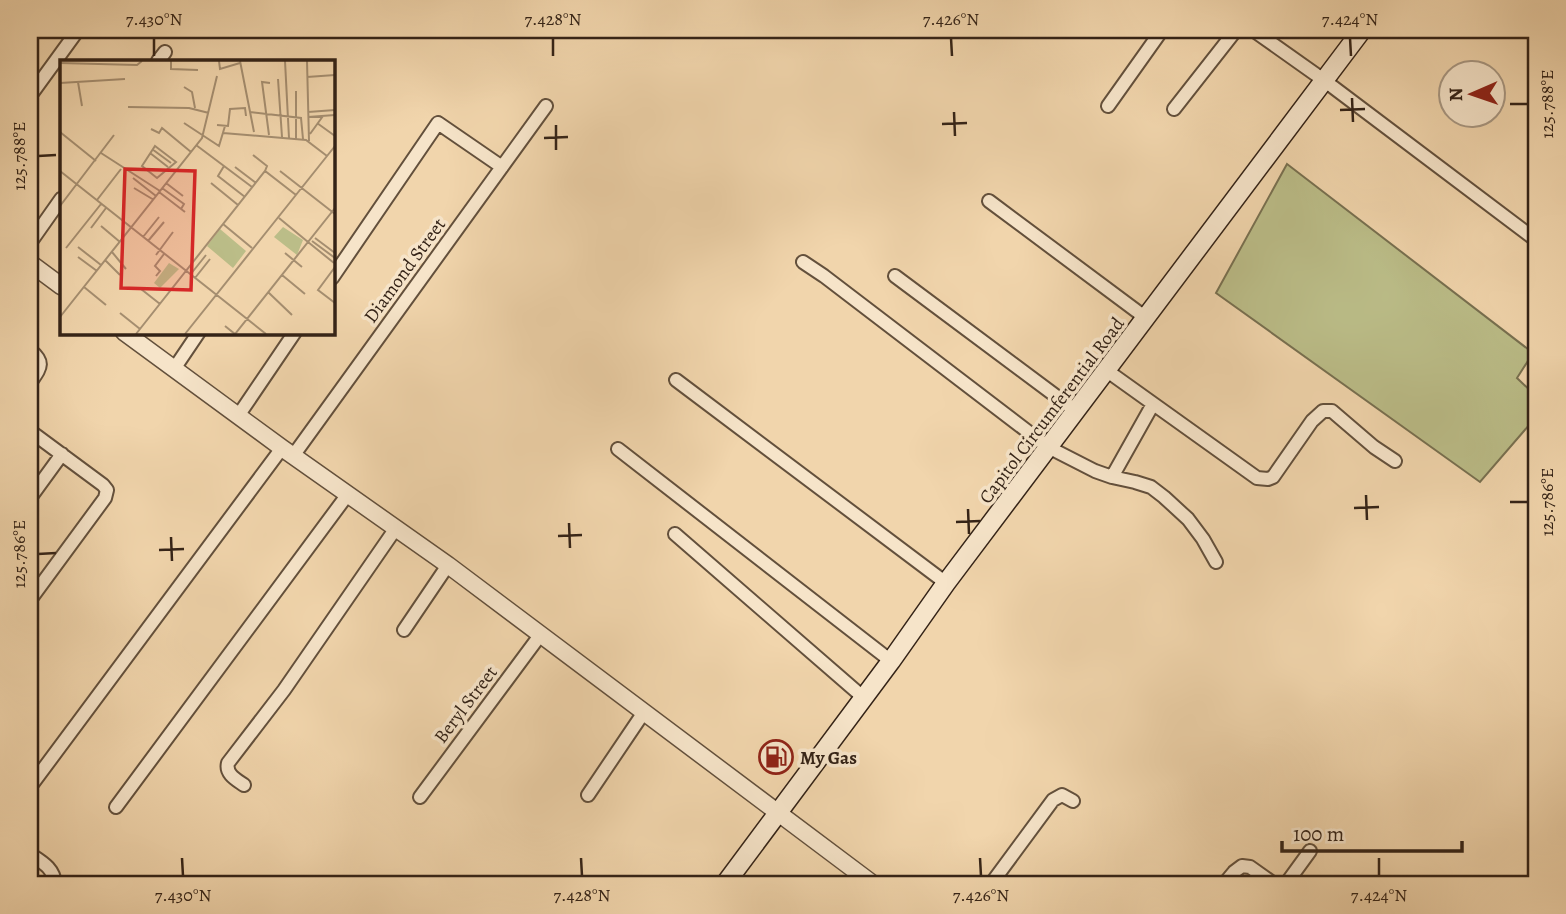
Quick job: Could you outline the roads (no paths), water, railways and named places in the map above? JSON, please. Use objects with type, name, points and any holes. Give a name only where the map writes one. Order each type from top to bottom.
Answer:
[{"type":"main road","name":"Capitol Circumferential Road","points":[[725,884],[946,583],[1363,30]]},
{"type":"street","points":[[30,96],[78,30]]},
{"type":"street","points":[[1108,106],[1162,30]]},
{"type":"street","points":[[1174,109],[1236,30]]},
{"type":"street","points":[[1253,30],[1536,240]]},
{"type":"street","name":"Diamond Street","points":[[30,787],[287,452],[546,106]]},
{"type":"street","points":[[334,275],[438,123],[502,167]]},
{"type":"street","points":[[30,243],[60,200]]},
{"type":"street","points":[[989,201],[1146,318]]},
{"type":"street","points":[[803,262],[1048,447],[1095,471],[1151,487],[1188,519],[1216,562]]},
{"type":"street","points":[[30,263],[60,285]]},
{"type":"street","points":[[895,276],[1076,411]]},
{"type":"street","points":[[127,334],[287,452],[448,565],[873,884]]},
{"type":"street","points":[[174,369],[198,334]]},
{"type":"street","points":[[238,416],[294,334]]},
{"type":"street","points":[[30,349],[37,355],[40,368],[30,383]]},
{"type":"street","points":[[1107,370],[1257,478],[1273,477],[1312,421],[1323,411],[1332,411],[1395,461]]},
{"type":"street","points":[[676,380],[946,583]]},
{"type":"street","points":[[1112,477],[1153,404]]},
{"type":"street","points":[[30,431],[106,488],[105,498],[30,600]]},
{"type":"street","points":[[618,449],[891,661]]},
{"type":"street","points":[[30,498],[62,454]]},
{"type":"street","points":[[116,807],[348,494]]},
{"type":"street","points":[[244,786],[229,774],[228,763],[284,690],[396,528]]},
{"type":"street","points":[[674,534],[864,698]]},
{"type":"street","points":[[404,630],[448,565]]},
{"type":"street","name":"Beryl Street","points":[[420,797],[541,634]]},
{"type":"street","points":[[588,795],[644,712]]},
{"type":"street","points":[[991,884],[1053,800],[1062,795],[1073,801]]},
{"type":"street","points":[[1286,884],[1310,851]]},
{"type":"street","points":[[30,854],[50,869],[55,884]]},
{"type":"street","points":[[1224,884],[1238,867],[1246,866],[1274,884]]},
{"type":"place","name":"My Gas","points":[[776,757]]}]
